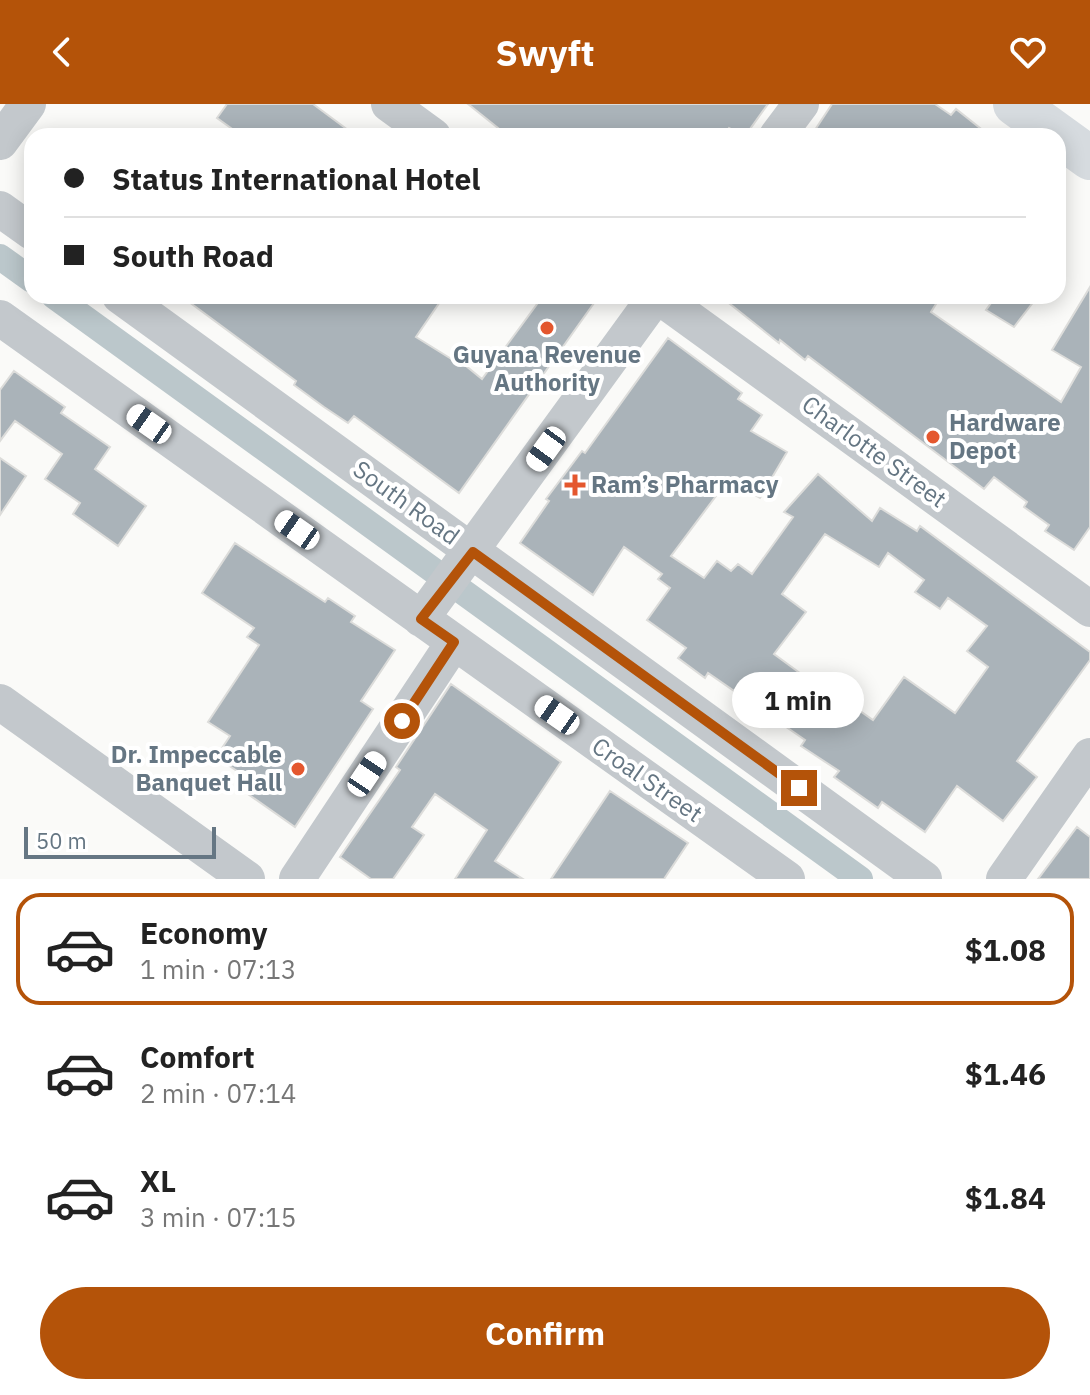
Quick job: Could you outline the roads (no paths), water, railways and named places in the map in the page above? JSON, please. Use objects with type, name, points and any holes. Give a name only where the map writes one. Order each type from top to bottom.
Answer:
[{"type":"main road","points":[[1015,104],[1048,128]]},
{"type":"main road","points":[[1066,141],[1090,158]]},
{"type":"street","points":[[0,142],[28,104]]},
{"type":"street","points":[[389,104],[422,128]]},
{"type":"street","points":[[783,128],[801,104]]},
{"type":"street","points":[[0,209],[24,226]]},
{"type":"street","name":"South Road","points":[[131,304],[471,555],[924,879]]},
{"type":"street","points":[[430,607],[471,555],[651,304]]},
{"type":"street","name":"Charlotte Street","points":[[668,304],[1090,609]]},
{"type":"street","name":"Croal Street","points":[[0,318],[430,607],[454,642],[787,879]]},
{"type":"street","points":[[297,879],[454,642]]},
{"type":"street","points":[[0,702],[247,879]]},
{"type":"street","points":[[1004,879],[1090,756]]},
{"type":"waterway","points":[[0,257],[24,274]]},
{"type":"waterway","points":[[65,304],[860,879]]},
{"type":"place","name":"Guyana Revenue Authority","points":[[547,328]]},
{"type":"place","name":"Hardware Depot","points":[[933,437]]},
{"type":"place","name":"Ram’s Pharmacy","points":[[575,485]]},
{"type":"place","name":"Dr. Impeccable Banquet Hall","points":[[298,769]]}]
